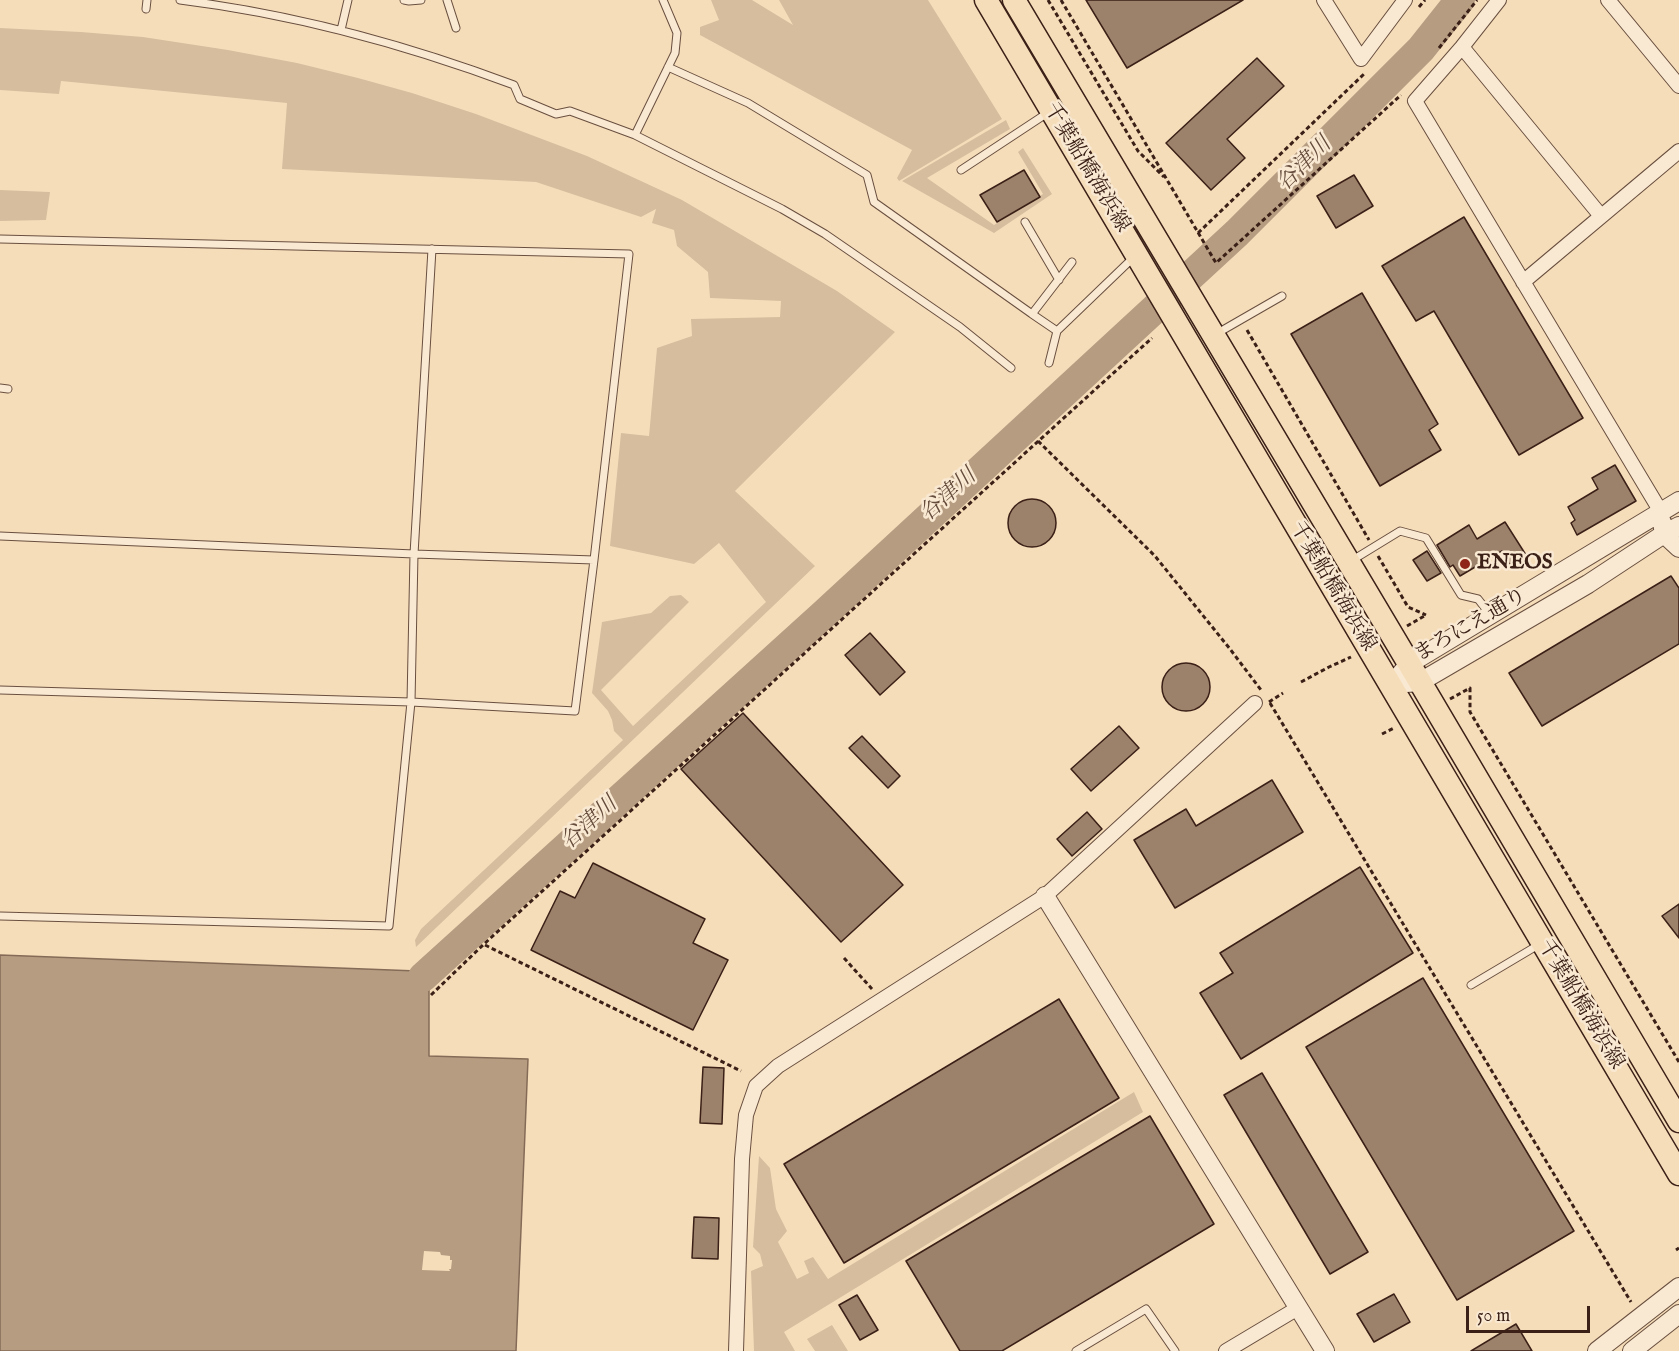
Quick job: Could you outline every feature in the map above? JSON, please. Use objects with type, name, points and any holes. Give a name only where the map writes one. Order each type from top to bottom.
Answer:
[{"type":"main road","name":"千葉船橋海浜線","points":[[986,0],[1679,1174]]},
{"type":"main road","name":"千葉船橋海浜線","points":[[1014,0],[1679,1121]]},
{"type":"street","points":[[1324,0],[1361,59],[1405,0]]},
{"type":"street","points":[[1499,0],[1415,101],[1661,512],[1679,548]]},
{"type":"street","points":[[1608,0],[1679,86]]},
{"type":"street","points":[[1462,47],[1601,216]]},
{"type":"street","points":[[1523,282],[1679,151]]},
{"type":"street","name":"まろにえ通り","points":[[1415,673],[1490,615],[1679,501]]},
{"type":"street","points":[[1661,512],[1679,520]]},
{"type":"street","name":"まろにえ通り","points":[[1391,685],[1588,584],[1671,530]]},
{"type":"street","points":[[736,1351],[742,1159],[746,1115],[756,1086],[778,1066],[1045,896],[1262,703]]},
{"type":"street","points":[[1045,896],[1325,1351]]},
{"type":"street","points":[[1597,1351],[1679,1287]]},
{"type":"street","points":[[1226,1351],[1298,1308]]},
{"type":"street","points":[[1632,1351],[1679,1314]]},
{"type":"lane","points":[[146,9],[147,0]]},
{"type":"lane","points":[[180,0],[216,2],[341,30],[454,63],[514,85],[520,99],[556,114],[570,111],[635,135],[825,234],[960,327],[1011,368]]},
{"type":"lane","points":[[341,30],[348,0]]},
{"type":"lane","points":[[404,0],[421,0]]},
{"type":"lane","points":[[447,0],[456,28]]},
{"type":"lane","points":[[635,135],[675,53],[677,33],[663,0]]},
{"type":"lane","points":[[668,67],[748,103],[867,175],[874,202],[1057,331]]},
{"type":"lane","points":[[961,170],[1051,111]]},
{"type":"lane","points":[[1025,222],[1059,280]]},
{"type":"lane","points":[[0,239],[629,254],[575,711],[411,702],[0,690]]},
{"type":"lane","points":[[0,916],[388,926],[411,702],[414,554],[432,249]]},
{"type":"lane","points":[[1049,363],[1057,331],[1137,254]]},
{"type":"lane","points":[[1032,314],[1072,262]]},
{"type":"lane","points":[[1214,336],[1282,296]]},
{"type":"lane","points":[[0,388],[8,389]]},
{"type":"lane","points":[[1348,562],[1400,531],[1426,538],[1461,595],[1478,599],[1490,615]]},
{"type":"lane","points":[[0,536],[594,560]]},
{"type":"lane","points":[[1471,985],[1542,942]]},
{"type":"lane","points":[[1076,1351],[1146,1309],[1175,1351]]},
{"type":"path","points":[[1047,0],[1138,151],[1168,180]]},
{"type":"path","points":[[1061,0],[1216,263],[1402,94]]},
{"type":"path","points":[[1418,8],[1425,0]]},
{"type":"path","points":[[1436,51],[1477,0]]},
{"type":"path","points":[[1198,233],[1372,66]]},
{"type":"path","points":[[1248,333],[1363,530]]},
{"type":"path","points":[[431,995],[484,944],[1152,338]]},
{"type":"path","points":[[1038,441],[1155,556],[1230,649],[1631,1302]]},
{"type":"path","points":[[1382,564],[1408,607],[1426,615]]},
{"type":"path","points":[[1301,682],[1341,662]]},
{"type":"path","points":[[1447,700],[1470,688],[1470,712],[1679,1062]]},
{"type":"path","points":[[1262,703],[1283,693]]},
{"type":"path","points":[[1382,734],[1398,726]]},
{"type":"path","points":[[484,944],[741,1071]]},
{"type":"path","points":[[844,958],[872,990]]},
{"type":"shaded area","points":[[711,0],[752,0],[793,25],[779,0],[928,0],[1002,119],[899,181],[897,178],[912,150],[700,35],[700,27],[719,20]]},
{"type":"shaded area","points":[[0,28],[143,37],[228,50],[297,63],[358,78],[476,114],[587,156],[682,200],[837,291],[895,332],[735,491],[815,566],[416,947],[415,940],[421,929],[623,740],[614,731],[608,711],[592,693],[602,622],[651,613],[670,596],[681,595],[689,602],[601,690],[633,726],[766,602],[719,543],[694,564],[610,546],[621,433],[649,436],[657,348],[692,336],[691,319],[780,317],[781,301],[710,298],[708,272],[677,246],[674,230],[652,223],[656,209],[641,217],[536,182],[282,169],[287,103],[61,81],[59,94],[0,90]]},
{"type":"shaded area","points":[[1006,120],[1010,129],[927,178],[994,225],[1043,194],[1018,152],[1023,148],[1052,194],[994,233],[902,181]]},
{"type":"shaded area","points":[[0,190],[50,192],[46,220],[0,221]]},
{"type":"shaded area","points":[[0,955],[417,971],[429,990],[429,1056],[528,1059],[516,1351],[0,1351]]},
{"type":"shaded area","points":[[1134,1092],[1143,1112],[784,1332],[795,1351],[754,1351],[751,1271],[763,1266],[760,1254],[753,1247],[759,1156],[770,1168],[776,1209],[787,1231],[778,1242],[797,1279],[809,1273],[804,1261],[813,1257],[828,1279]]},
{"type":"shaded area","points":[[832,1325],[848,1351],[815,1351],[807,1339]]},
{"type":"pier","points":[[424,1251],[440,1252],[441,1255],[450,1256],[452,1260],[450,1271],[422,1270]]},
{"type":"building","points":[[1086,0],[1243,0],[1127,68]]},
{"type":"building","points":[[1257,58],[1284,86],[1227,139],[1245,158],[1211,190],[1166,143]]},
{"type":"building","points":[[1024,170],[1040,197],[997,222],[980,195]]},
{"type":"building","points":[[1354,175],[1373,206],[1336,228],[1317,196]]},
{"type":"building","points":[[1464,217],[1583,418],[1519,455],[1434,311],[1416,321],[1382,266]]},
{"type":"building","points":[[1362,293],[1438,424],[1429,430],[1441,450],[1380,486],[1291,334]]},
{"type":"building","points":[[1615,465],[1636,501],[1577,535],[1571,523],[1575,520],[1568,507],[1598,489],[1592,478]]},
{"type":"building","points":[[1032,499],[1049,506],[1056,523],[1049,540],[1032,547],[1015,540],[1008,523],[1015,506]]},
{"type":"building","points":[[1505,522],[1526,555],[1510,565],[1502,551],[1460,576],[1453,565],[1450,567],[1437,545],[1469,525],[1477,539]]},
{"type":"building","points":[[1427,551],[1441,573],[1427,581],[1413,560]]},
{"type":"building","points":[[1671,576],[1679,588],[1679,644],[1542,726],[1509,673]]},
{"type":"building","points":[[870,633],[905,672],[880,695],[845,655]]},
{"type":"building","points":[[1186,663],[1203,670],[1210,687],[1203,704],[1186,711],[1169,704],[1162,687],[1169,670]]},
{"type":"building","points":[[743,713],[903,885],[841,942],[681,769]]},
{"type":"building","points":[[1119,726],[1139,748],[1091,791],[1071,769]]},
{"type":"building","points":[[862,736],[900,776],[888,788],[849,748]]},
{"type":"building","points":[[1272,780],[1303,832],[1175,908],[1134,840],[1186,809],[1196,826]]},
{"type":"building","points":[[1087,812],[1102,829],[1072,856],[1057,839]]},
{"type":"building","points":[[593,863],[705,919],[693,943],[728,960],[693,1030],[531,950],[560,891],[575,898]]},
{"type":"building","points":[[1360,867],[1413,953],[1241,1059],[1200,993],[1233,973],[1220,953]]},
{"type":"building","points":[[1679,904],[1679,938],[1662,916]]},
{"type":"building","points":[[1423,978],[1574,1231],[1457,1300],[1306,1047]]},
{"type":"building","points":[[1059,999],[1119,1098],[844,1263],[784,1164]]},
{"type":"building","points":[[703,1067],[724,1068],[722,1124],[700,1123]]},
{"type":"building","points":[[1262,1073],[1368,1252],[1330,1274],[1224,1095]]},
{"type":"building","points":[[1150,1116],[1214,1224],[1002,1351],[960,1351],[906,1261]]},
{"type":"building","points":[[694,1217],[719,1218],[718,1259],[692,1258]]},
{"type":"building","points":[[1394,1294],[1410,1322],[1374,1342],[1357,1314]]},
{"type":"building","points":[[857,1295],[878,1330],[860,1340],[839,1305]]},
{"type":"building","points":[[1516,1324],[1532,1351],[1471,1351]]},
{"type":"waterway","name":"谷津川","points":[[423,977],[824,614],[1237,233],[1421,49],[1460,0]]},
{"type":"place","name":"ENEOS","points":[[1465,564]]}]
